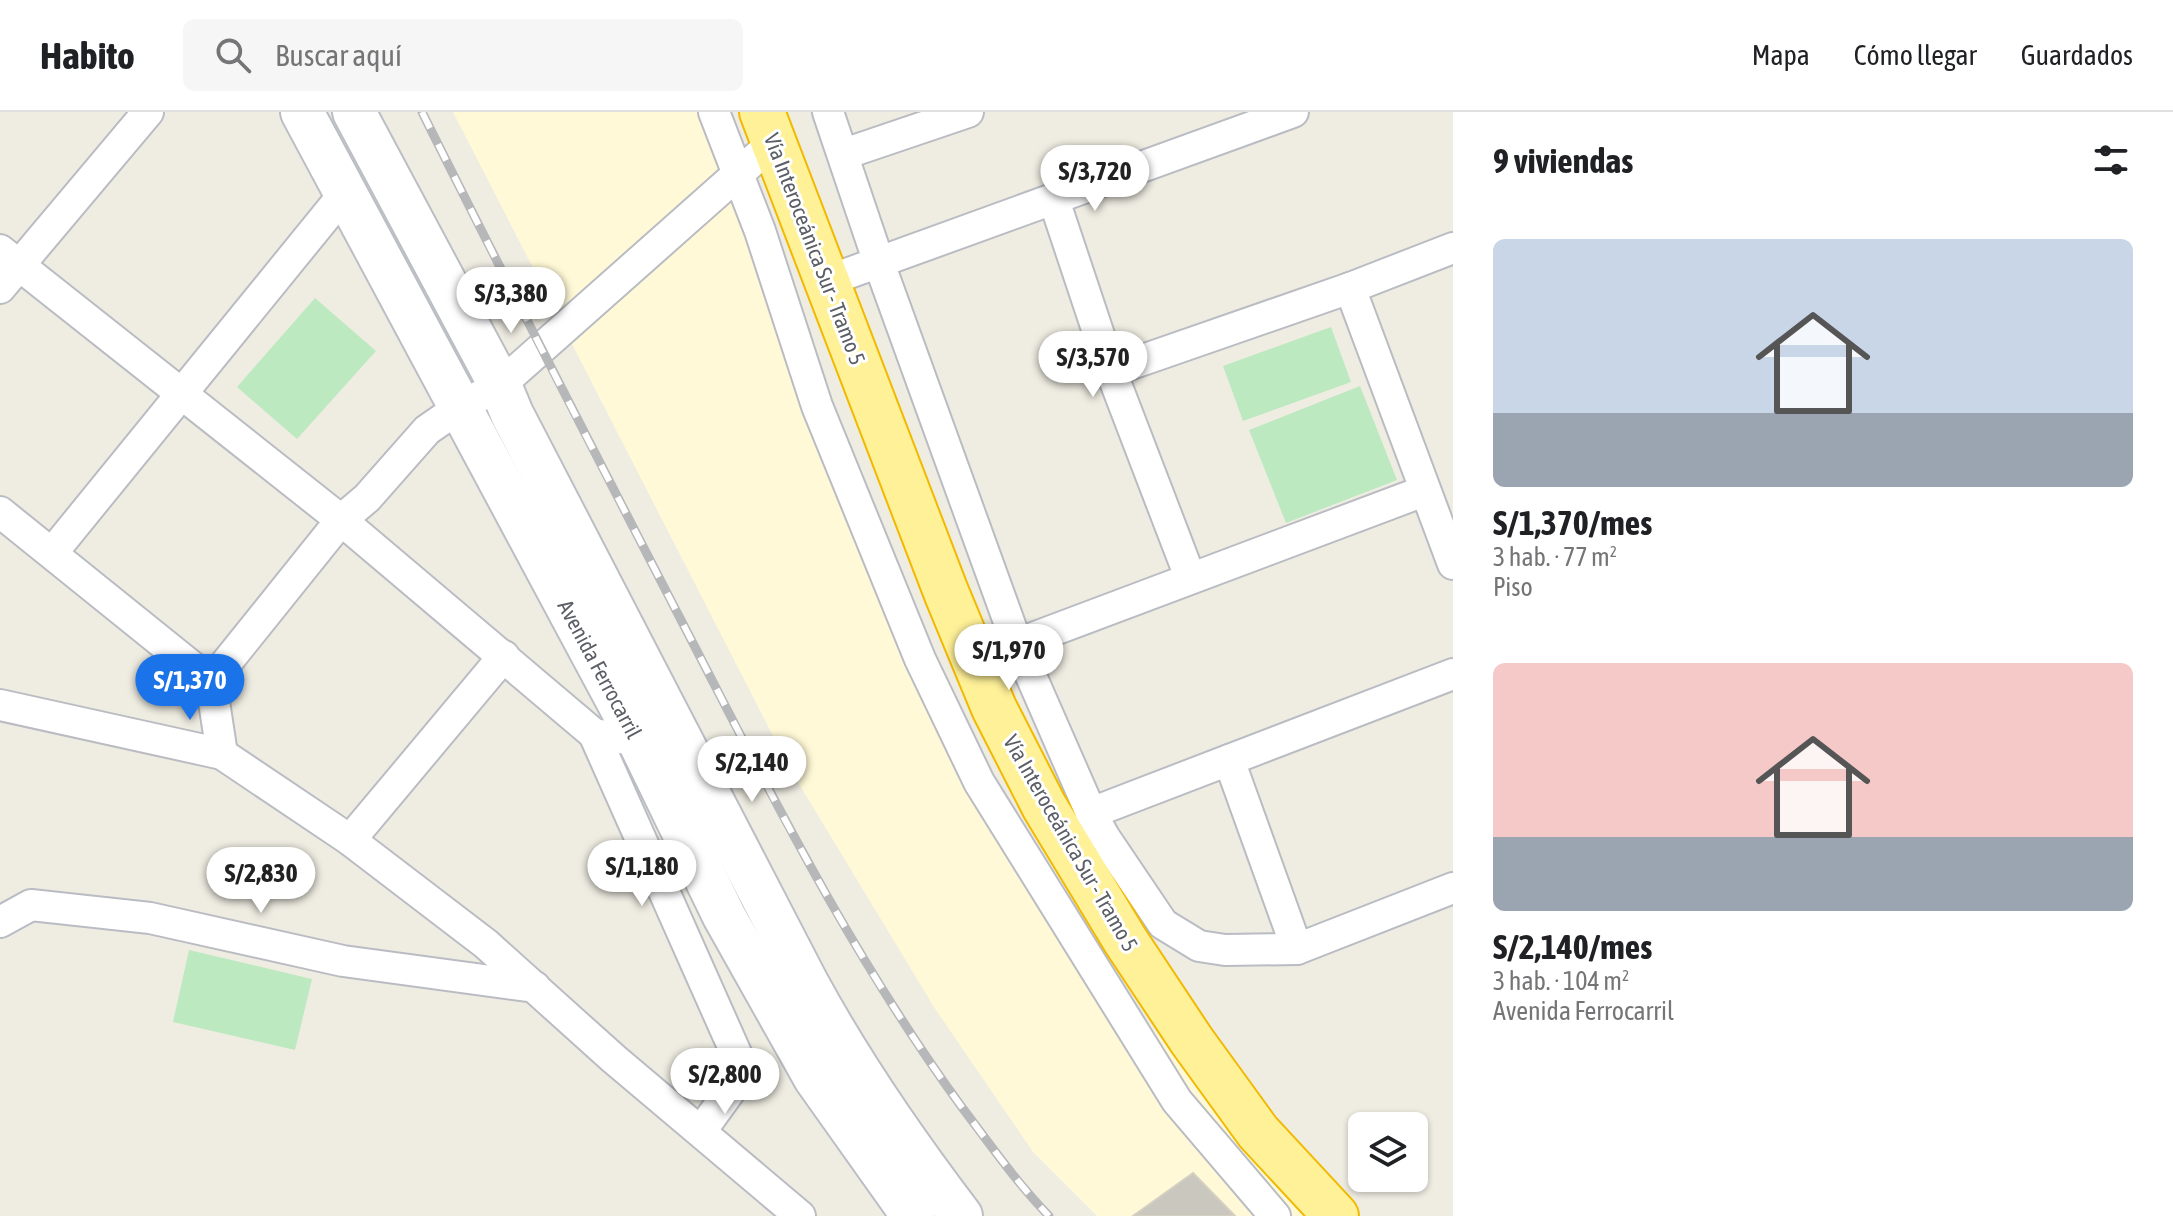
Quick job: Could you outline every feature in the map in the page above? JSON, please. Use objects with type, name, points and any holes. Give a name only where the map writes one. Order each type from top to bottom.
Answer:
[{"type":"highway","name":"Vía Interoceánica Sur - Tramo 5","points":[[768,127],[946,592],[994,708],[1044,806],[1125,940],[1192,1041],[1258,1132],[1336,1216]]},
{"type":"main road","name":"Avenida Ferrocarril","points":[[302,112],[460,407],[841,1045],[880,1106],[961,1216]]},
{"type":"main road","name":"Avenida Ferrocarril","points":[[354,112],[500,385],[658,736],[724,916],[815,1078],[913,1216]]},
{"type":"street","points":[[148,112],[6,268],[183,393],[341,520],[594,734],[739,1060],[735,1084],[701,1131]]},
{"type":"street","points":[[714,112],[738,173],[817,406],[920,659],[979,782],[1177,1101],[1275,1216]]},
{"type":"street","points":[[828,112],[879,263],[1017,644],[1091,813],[1163,924],[1199,946],[1225,950],[1297,949],[1453,888]]},
{"type":"street","points":[[844,154],[968,112]]},
{"type":"street","points":[[827,281],[1293,112]]},
{"type":"street","points":[[211,682],[341,520],[367,498],[427,430],[500,385],[738,173],[768,127]]},
{"type":"street","points":[[52,553],[344,194]]},
{"type":"street","points":[[1054,200],[1111,371],[1190,577]]},
{"type":"street","points":[[1111,371],[1350,288],[1453,248]]},
{"type":"street","points":[[1350,288],[1453,564]]},
{"type":"street","points":[[1017,644],[1424,491]]},
{"type":"street","points":[[0,512],[211,682],[222,754]]},
{"type":"street","points":[[350,840],[504,656]]},
{"type":"street","points":[[1091,813],[1453,674]]},
{"type":"street","points":[[0,705],[222,754],[350,840],[486,944],[614,1059],[800,1216]]},
{"type":"street","points":[[594,734],[658,736]]},
{"type":"street","points":[[1229,760],[1297,949]]},
{"type":"street","points":[[0,922],[31,905],[150,918],[343,961],[535,987]]},
{"type":"shaded area","points":[[453,112],[731,112],[822,378],[935,660],[1000,786],[1124,989],[1241,1147],[1306,1216],[1097,1216],[1033,1152],[934,1007],[790,769]]},
{"type":"green space","points":[[315,298],[376,351],[297,439],[237,387]]},
{"type":"green space","points":[[1331,327],[1351,382],[1243,421],[1223,366]]},
{"type":"green space","points":[[1360,386],[1397,480],[1286,523],[1249,430]]},
{"type":"green space","points":[[189,950],[312,979],[295,1050],[173,1022]]},
{"type":"building","points":[[1193,1173],[1235,1216],[1133,1216]]},
{"type":"railway","points":[[422,112],[741,737],[829,899],[926,1056],[1003,1162],[1049,1216]]}]
